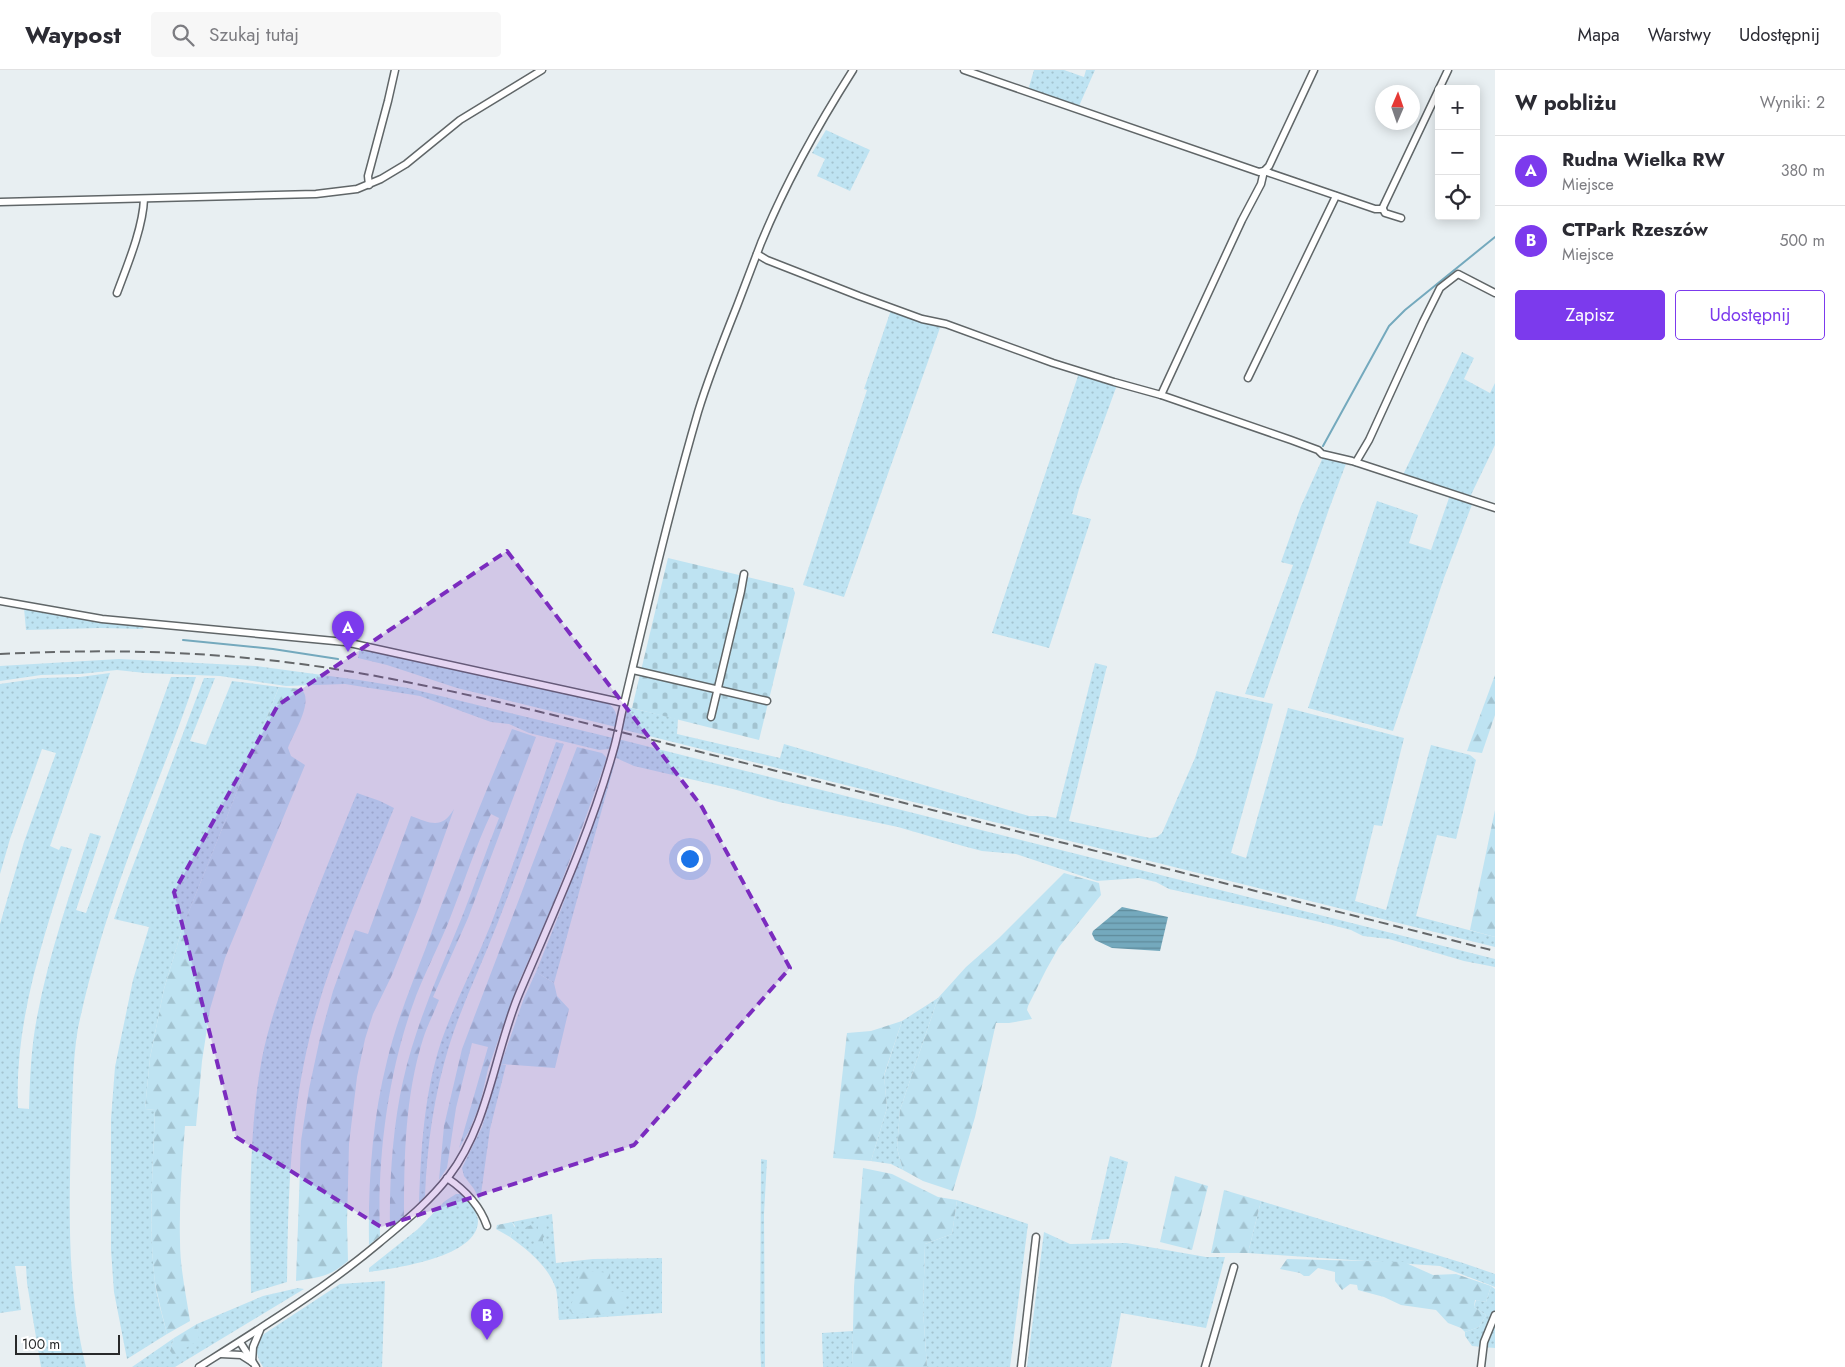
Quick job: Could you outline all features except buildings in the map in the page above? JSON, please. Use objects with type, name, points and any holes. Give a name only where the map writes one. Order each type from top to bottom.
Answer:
[{"type":"street","points":[[369,185],[368,176],[395,70]]},
{"type":"street","points":[[0,202],[342,192],[369,185],[406,164],[460,120],[542,70]]},
{"type":"street","points":[[199,1367],[301,1302],[359,1260],[412,1216],[434,1195],[447,1178],[474,1134],[517,998],[584,838],[613,750],[698,413],[711,374],[757,254],[799,161],[853,70]]},
{"type":"street","points":[[964,70],[1256,171],[1264,171],[1375,209],[1383,209]]},
{"type":"street","points":[[1161,395],[1242,220],[1261,184],[1264,171],[1314,70]]},
{"type":"street","points":[[1441,85],[1448,70]]},
{"type":"street","points":[[1383,209],[1435,98]]},
{"type":"street","points":[[1248,378],[1336,196]]},
{"type":"street","points":[[118,293],[133,248],[144,199]]},
{"type":"street","points":[[1383,209],[1385,213],[1401,218]]},
{"type":"street","points":[[757,254],[790,269],[922,319],[946,324],[1085,373],[1161,395],[1291,440],[1318,450],[1322,454],[1356,462],[1495,508]]},
{"type":"street","points":[[1356,462],[1440,288],[1458,274],[1495,293]]},
{"type":"street","points":[[711,716],[744,574]]},
{"type":"street","points":[[0,601],[102,619],[345,642],[624,703]]},
{"type":"street","points":[[633,670],[767,701]]},
{"type":"street","points":[[447,1178],[470,1196],[487,1226]]},
{"type":"street","points":[[1021,1367],[1036,1237]]},
{"type":"street","points":[[1205,1367],[1234,1267]]},
{"type":"street","points":[[1481,1367],[1486,1335],[1495,1315]]},
{"type":"street","points":[[254,1364],[253,1347],[260,1329]]},
{"type":"street","points":[[240,1342],[254,1364]]},
{"type":"street","points":[[220,1354],[241,1355],[254,1364]]},
{"type":"highlighted area","points":[[507,551],[702,807],[790,968],[634,1145],[381,1227],[236,1137],[174,892],[278,705]]},
{"type":"green space","points":[[1034,70],[1064,70],[1084,77],[1086,70],[1095,70],[1079,106],[1031,90],[1029,87]]},
{"type":"green space","points":[[826,130],[870,150],[850,191],[817,176],[825,159],[812,153]]},
{"type":"green space","points":[[891,310],[941,325],[844,597],[803,585],[867,390],[864,389]]},
{"type":"green space","points":[[1462,352],[1474,358],[1464,379],[1490,393],[1495,383],[1495,445],[1470,497],[1403,475]]},
{"type":"green space","points":[[1079,373],[1117,385],[1079,489],[1072,514],[1091,519],[1049,648],[992,633]]},
{"type":"green space","points":[[1324,455],[1347,461],[1264,698],[1245,694],[1293,565],[1281,562],[1301,506]]},
{"type":"green space","points":[[1450,495],[1473,502],[1444,578],[1393,731],[1308,708],[1377,501],[1418,515],[1409,543],[1431,550]]},
{"type":"green space","points":[[668,558],[793,588],[795,593],[759,740],[632,708]]},
{"type":"green space","points":[[24,608],[103,622],[144,626],[143,629],[26,630]]},
{"type":"green space","points":[[360,648],[605,701],[612,706],[615,712],[617,719],[616,727],[457,688],[387,665],[358,658]]},
{"type":"green space","points":[[119,659],[256,666],[359,680],[408,688],[613,738],[609,749],[599,750],[529,733],[509,724],[491,722],[420,696],[345,684],[286,686],[220,676],[117,670],[80,674],[41,675],[0,681],[0,666]]},
{"type":"green space","points":[[1095,663],[1107,666],[1069,821],[1150,838],[1157,837],[1162,833],[1195,758],[1216,691],[1273,704],[1231,853],[1246,858],[1288,708],[1404,738],[1382,826],[1374,825],[1355,901],[1386,910],[1431,745],[1470,755],[1476,760],[1456,839],[1437,835],[1416,916],[1495,937],[1495,947],[621,729],[627,707],[678,719],[677,734],[780,758],[784,744],[1029,816],[1056,818]]},
{"type":"green space","points":[[110,673],[50,846],[59,850],[61,846],[72,849],[42,944],[26,1009],[18,1075],[18,1108],[29,1109],[33,1040],[42,993],[61,924],[90,833],[101,836],[76,910],[86,913],[171,677],[196,677],[112,903],[78,1028],[73,1081],[70,1222],[75,1309],[86,1367],[41,1367],[27,1283],[26,1266],[15,1266],[21,1310],[0,1313],[0,924],[24,842],[56,753],[42,749],[10,839],[0,874],[0,684],[41,678],[80,677]]},
{"type":"green space","points":[[1495,675],[1495,715],[1482,753],[1467,751]]},
{"type":"green space","points":[[204,678],[215,678],[190,741],[206,745],[232,681],[279,687],[183,926],[164,989],[150,1058],[145,1109],[155,1110],[152,1196],[153,1261],[157,1295],[167,1334],[127,1359],[114,1292],[111,1250],[111,1119],[115,1067],[133,980],[149,927],[114,919]]},
{"type":"green space","points":[[279,687],[301,689],[305,694],[306,701],[302,717],[288,748],[291,756],[305,765],[225,958],[210,1009],[202,1061],[196,1126],[185,1126],[182,1169],[180,1251],[190,1321],[167,1334],[156,1289],[153,1261],[152,1196],[155,1110],[145,1109],[150,1058],[164,989],[183,926]]},
{"type":"green space","points":[[512,729],[536,737],[468,918],[433,997],[439,1000],[426,1029],[412,1082],[405,1149],[404,1217],[390,1228],[392,1154],[403,1081],[422,1018],[499,818],[491,814],[475,850],[447,925],[416,995],[403,1034],[390,1091],[382,1149],[379,1208],[380,1236],[369,1245],[369,1199],[374,1129],[382,1083],[391,1047],[404,1005],[446,894]]},
{"type":"green space","points":[[618,739],[1495,959],[1495,967],[1464,961],[1389,939],[1363,936],[1351,930],[1320,922],[1169,889],[1156,882],[1139,878],[1097,881],[1016,854],[982,851],[898,827],[779,802],[733,789],[634,766],[614,757]]},
{"type":"green space","points":[[556,742],[564,744],[492,938],[449,1046],[432,1120],[425,1196],[419,1203],[422,1142],[435,1062],[452,1012],[491,924]]},
{"type":"green space","points":[[577,747],[602,753],[606,760],[553,904],[518,984],[488,1069],[480,1104],[469,1131],[459,1148],[488,1047],[472,1043],[456,1108],[447,1168],[439,1180],[444,1126],[462,1049]]},
{"type":"green space","points":[[613,761],[615,762],[554,983],[536,972],[562,907]]},
{"type":"green space","points":[[357,793],[394,808],[337,949],[318,1007],[303,1066],[291,1158],[287,1282],[251,1293],[250,1204],[252,1145],[257,1087],[262,1058],[267,1036],[296,948]]},
{"type":"green space","points":[[454,809],[419,907],[392,975],[373,1014],[365,1039],[357,1077],[349,1144],[348,1261],[324,1276],[296,1281],[301,1141],[309,1089],[333,991],[355,930],[368,934],[411,816],[435,823],[445,820]]},
{"type":"green space","points":[[1495,810],[1495,937],[1470,930]]},
{"type":"green space","points":[[1064,873],[1099,883],[1101,895],[1059,947],[1046,970],[1028,1006],[1027,1010],[1032,1019],[996,1023],[975,1117],[953,1191],[923,1181],[903,1170],[897,1148],[900,1110],[938,998],[966,967],[999,938]]},
{"type":"green space","points":[[536,972],[554,983],[557,996],[569,1009],[555,1068],[501,1064],[524,998]]},
{"type":"green space","points":[[938,998],[900,1110],[897,1148],[903,1170],[891,1164],[871,1161],[887,1108],[884,1076],[902,1021]]},
{"type":"green space","points":[[902,1021],[884,1075],[887,1108],[871,1161],[833,1158],[847,1033],[871,1031]]},
{"type":"green space","points":[[501,1064],[506,1065],[490,1129],[480,1201],[464,1176],[462,1168],[482,1127]]},
{"type":"green space","points":[[1110,1156],[1128,1162],[1109,1239],[1091,1240]]},
{"type":"green space","points":[[761,1159],[767,1160],[764,1214],[765,1367],[761,1367],[760,1342]]},
{"type":"green space","points":[[863,1168],[892,1174],[938,1197],[957,1200],[952,1234],[925,1244],[923,1310],[927,1367],[852,1367],[854,1287]]},
{"type":"green space","points":[[1175,1176],[1208,1186],[1192,1250],[1160,1242]]},
{"type":"green space","points":[[1224,1190],[1261,1201],[1248,1253],[1211,1253]]},
{"type":"green space","points":[[456,1194],[464,1194],[478,1218],[474,1233],[465,1244],[451,1252],[415,1264],[369,1272],[369,1268],[418,1229],[445,1201]]},
{"type":"green space","points":[[957,1200],[1028,1224],[1010,1367],[927,1367],[923,1310],[925,1244],[952,1234]]},
{"type":"green space","points":[[1261,1201],[1495,1274],[1495,1287],[1440,1266],[1248,1253]]},
{"type":"green space","points":[[552,1214],[556,1263],[593,1259],[662,1258],[662,1313],[559,1320],[558,1300],[553,1281],[531,1253],[510,1237],[515,1226],[512,1222]]},
{"type":"green space","points":[[544,1220],[548,1232],[543,1238],[543,1248],[534,1250],[534,1236],[527,1233],[525,1228],[531,1225],[538,1229],[539,1222]]},
{"type":"green space","points":[[512,1222],[517,1232],[512,1232],[510,1237],[496,1229],[497,1225]]},
{"type":"green space","points":[[1044,1232],[1070,1244],[1126,1243],[1206,1257],[1225,1257],[1206,1328],[1121,1313],[1111,1367],[1027,1367]]},
{"type":"green space","points":[[1287,1259],[1404,1262],[1433,1275],[1456,1274],[1491,1286],[1486,1302],[1475,1300],[1474,1307],[1486,1315],[1479,1327],[1465,1332],[1461,1328],[1448,1323],[1436,1310],[1401,1305],[1384,1297],[1358,1290],[1357,1285],[1350,1284],[1342,1290],[1335,1281],[1335,1272],[1318,1268],[1309,1276],[1304,1276],[1300,1273],[1280,1269]]},
{"type":"green space","points":[[580,1270],[610,1273],[611,1291],[625,1292],[625,1307],[599,1315],[572,1313],[569,1310],[576,1292],[582,1291],[582,1287],[576,1284]]},
{"type":"green space","points":[[385,1281],[382,1367],[263,1367],[258,1358],[257,1346],[264,1334],[340,1284]]},
{"type":"green space","points":[[1491,1286],[1495,1289],[1495,1348],[1472,1346],[1465,1336],[1465,1332],[1479,1327],[1486,1315],[1474,1307],[1476,1300],[1486,1302]]},
{"type":"green space","points":[[298,1288],[304,1289],[175,1367],[132,1367],[174,1338],[170,1351],[198,1340],[197,1324],[263,1296]]},
{"type":"green space","points":[[197,1324],[199,1340],[174,1355],[170,1351],[174,1338]]},
{"type":"green space","points":[[853,1331],[852,1367],[823,1367],[822,1333]]},
{"type":"shaded area","points":[[1122,907],[1168,917],[1160,951],[1112,948],[1095,940],[1092,934],[1093,931]]},
{"type":"waterway","points":[[1323,446],[1389,326],[1405,310],[1495,237]]},
{"type":"waterway","points":[[183,640],[273,649],[338,659]]},
{"type":"railway","points":[[0,654],[123,652],[216,655],[323,667],[399,680],[549,714],[1495,951]]},
{"type":"place","name":"Rudna Wielka RW","points":[[348,652]]},
{"type":"place","name":"CTPark Rzeszów","points":[[487,1340]]}]
